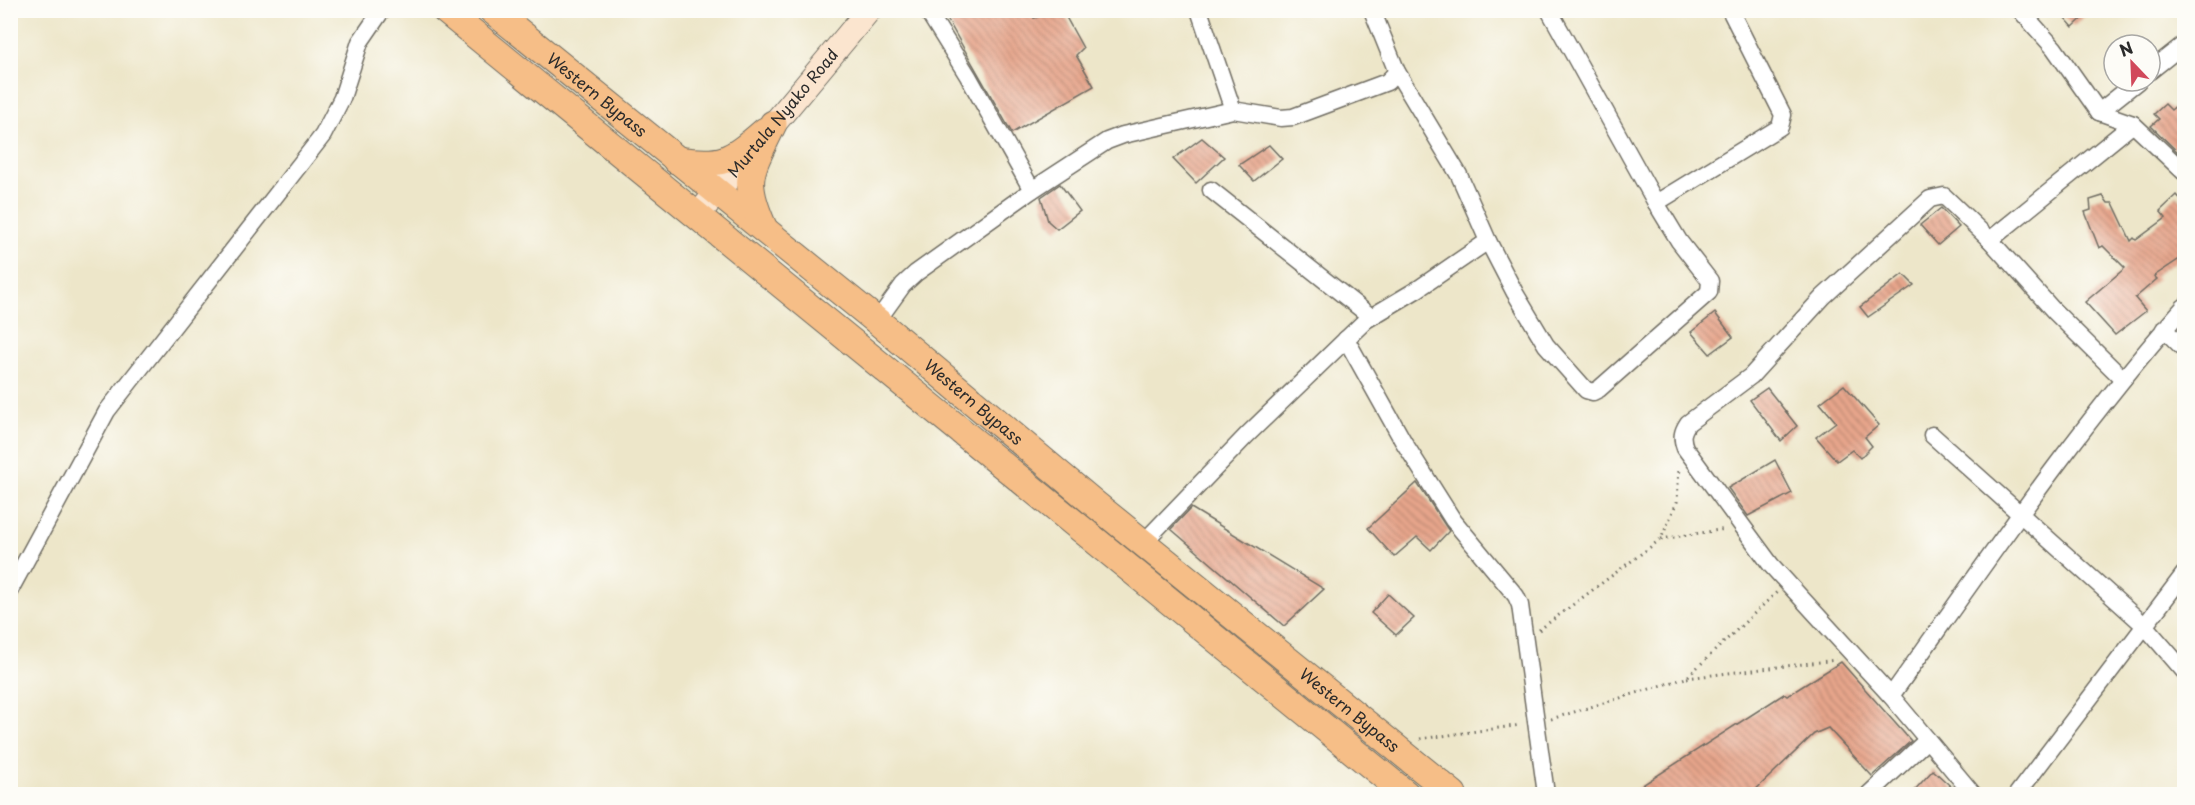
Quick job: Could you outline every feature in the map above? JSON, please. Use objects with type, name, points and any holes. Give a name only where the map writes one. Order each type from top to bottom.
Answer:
[{"type":"main road","name":"Western Bypass","points":[[445,10],[1406,795]]},
{"type":"main road","name":"Western Bypass","points":[[492,10],[877,321],[1143,543],[1453,795]]},
{"type":"main road","points":[[676,160],[707,164],[730,159],[773,124]]},
{"type":"main road","points":[[766,233],[752,198],[750,175],[773,124]]},
{"type":"street","points":[[10,590],[107,411],[323,135],[342,98],[360,42],[382,10]]},
{"type":"street","name":"Murtala Nyako Road","points":[[697,216],[869,10]]},
{"type":"street","points":[[927,10],[968,76],[1032,190]]},
{"type":"street","points":[[1199,10],[1233,110]]},
{"type":"street","points":[[1372,10],[1397,72],[1459,175],[1488,241],[1546,345],[1586,390],[1593,392],[1709,292],[1711,287],[1710,281],[1679,242],[1656,203],[1549,10]]},
{"type":"street","points":[[1656,203],[1780,127],[1784,115],[1730,10]]},
{"type":"street","points":[[2020,10],[2054,48],[2099,112],[2133,124],[2184,172]]},
{"type":"street","points":[[2162,61],[2184,44]]},
{"type":"street","points":[[877,321],[903,285],[916,273],[1032,190],[1115,137],[1233,110],[1281,118],[1293,117],[1387,82],[1397,72]]},
{"type":"street","points":[[2099,112],[2123,93]]},
{"type":"street","points":[[1990,240],[2133,124]]},
{"type":"street","points":[[1211,190],[1370,316]]},
{"type":"street","points":[[1973,795],[1891,696],[1787,583],[1685,447],[1681,438],[1683,431],[1688,423],[1751,376],[1823,297],[1930,199],[1939,195],[1944,196],[1990,240],[2054,311],[2123,379]]},
{"type":"street","points":[[1143,543],[1247,435],[1370,316],[1418,290],[1488,241]]},
{"type":"street","points":[[1891,696],[2021,514],[2123,379],[2184,307]]},
{"type":"street","points":[[2164,329],[2184,349]]},
{"type":"street","points":[[1346,339],[1403,441],[1453,520],[1516,596],[1523,616],[1546,795]]},
{"type":"street","points":[[1932,435],[2144,626],[2184,671]]},
{"type":"street","points":[[2017,795],[2184,574]]},
{"type":"street","points":[[1869,795],[1927,740]]},
{"type":"path","points":[[1661,539],[1677,502],[1681,438]]},
{"type":"path","points":[[1526,640],[1661,539],[1742,526]]},
{"type":"path","points":[[1686,678],[1787,583]]},
{"type":"path","points":[[1390,744],[1537,723],[1686,678],[1855,657]]},
{"type":"building","points":[[942,10],[1030,10],[1034,18],[1062,10],[1083,48],[1076,55],[1094,86],[1012,133]]},
{"type":"building","points":[[2058,10],[2091,10],[2073,27]]},
{"type":"building","points":[[2165,104],[2171,110],[2178,104],[2184,111],[2184,158],[2151,126],[2159,119],[2154,114]]},
{"type":"building","points":[[1202,138],[1224,157],[1196,183],[1173,159]]},
{"type":"building","points":[[1269,145],[1282,159],[1254,181],[1239,165]]},
{"type":"building","points":[[1060,184],[1080,211],[1057,229],[1048,221],[1041,197]]},
{"type":"building","points":[[2177,195],[2184,203],[2184,256],[2154,276],[2157,279],[2135,298],[2146,311],[2115,335],[2085,302],[2125,268],[2103,246],[2099,248],[2085,212],[2091,210],[2090,200],[2103,196],[2108,203],[2113,203],[2131,241],[2134,238],[2136,240],[2166,218],[2160,211]]},
{"type":"building","points":[[1941,208],[1959,227],[1938,245],[1920,225]]},
{"type":"building","points":[[1903,274],[1914,285],[1868,317],[1860,307]]},
{"type":"building","points":[[1715,313],[1733,337],[1710,354],[1691,332]]},
{"type":"building","points":[[1844,385],[1879,425],[1865,437],[1872,446],[1860,458],[1852,450],[1837,461],[1816,437],[1836,422],[1820,403]]},
{"type":"building","points":[[1767,388],[1797,426],[1781,441],[1750,400]]},
{"type":"building","points":[[1775,460],[1792,493],[1748,516],[1728,488]]},
{"type":"building","points":[[1417,483],[1449,531],[1431,550],[1417,537],[1394,557],[1368,528]]},
{"type":"building","points":[[1191,508],[1324,589],[1284,626],[1171,529]]},
{"type":"building","points":[[1388,594],[1414,618],[1396,635],[1371,613]]},
{"type":"building","points":[[1841,662],[1911,741],[1872,776],[1828,728],[1814,734],[1750,795],[1627,795],[1784,694],[1787,696]]},
{"type":"building","points":[[1933,770],[1958,793],[1960,795],[1910,795]]}]
